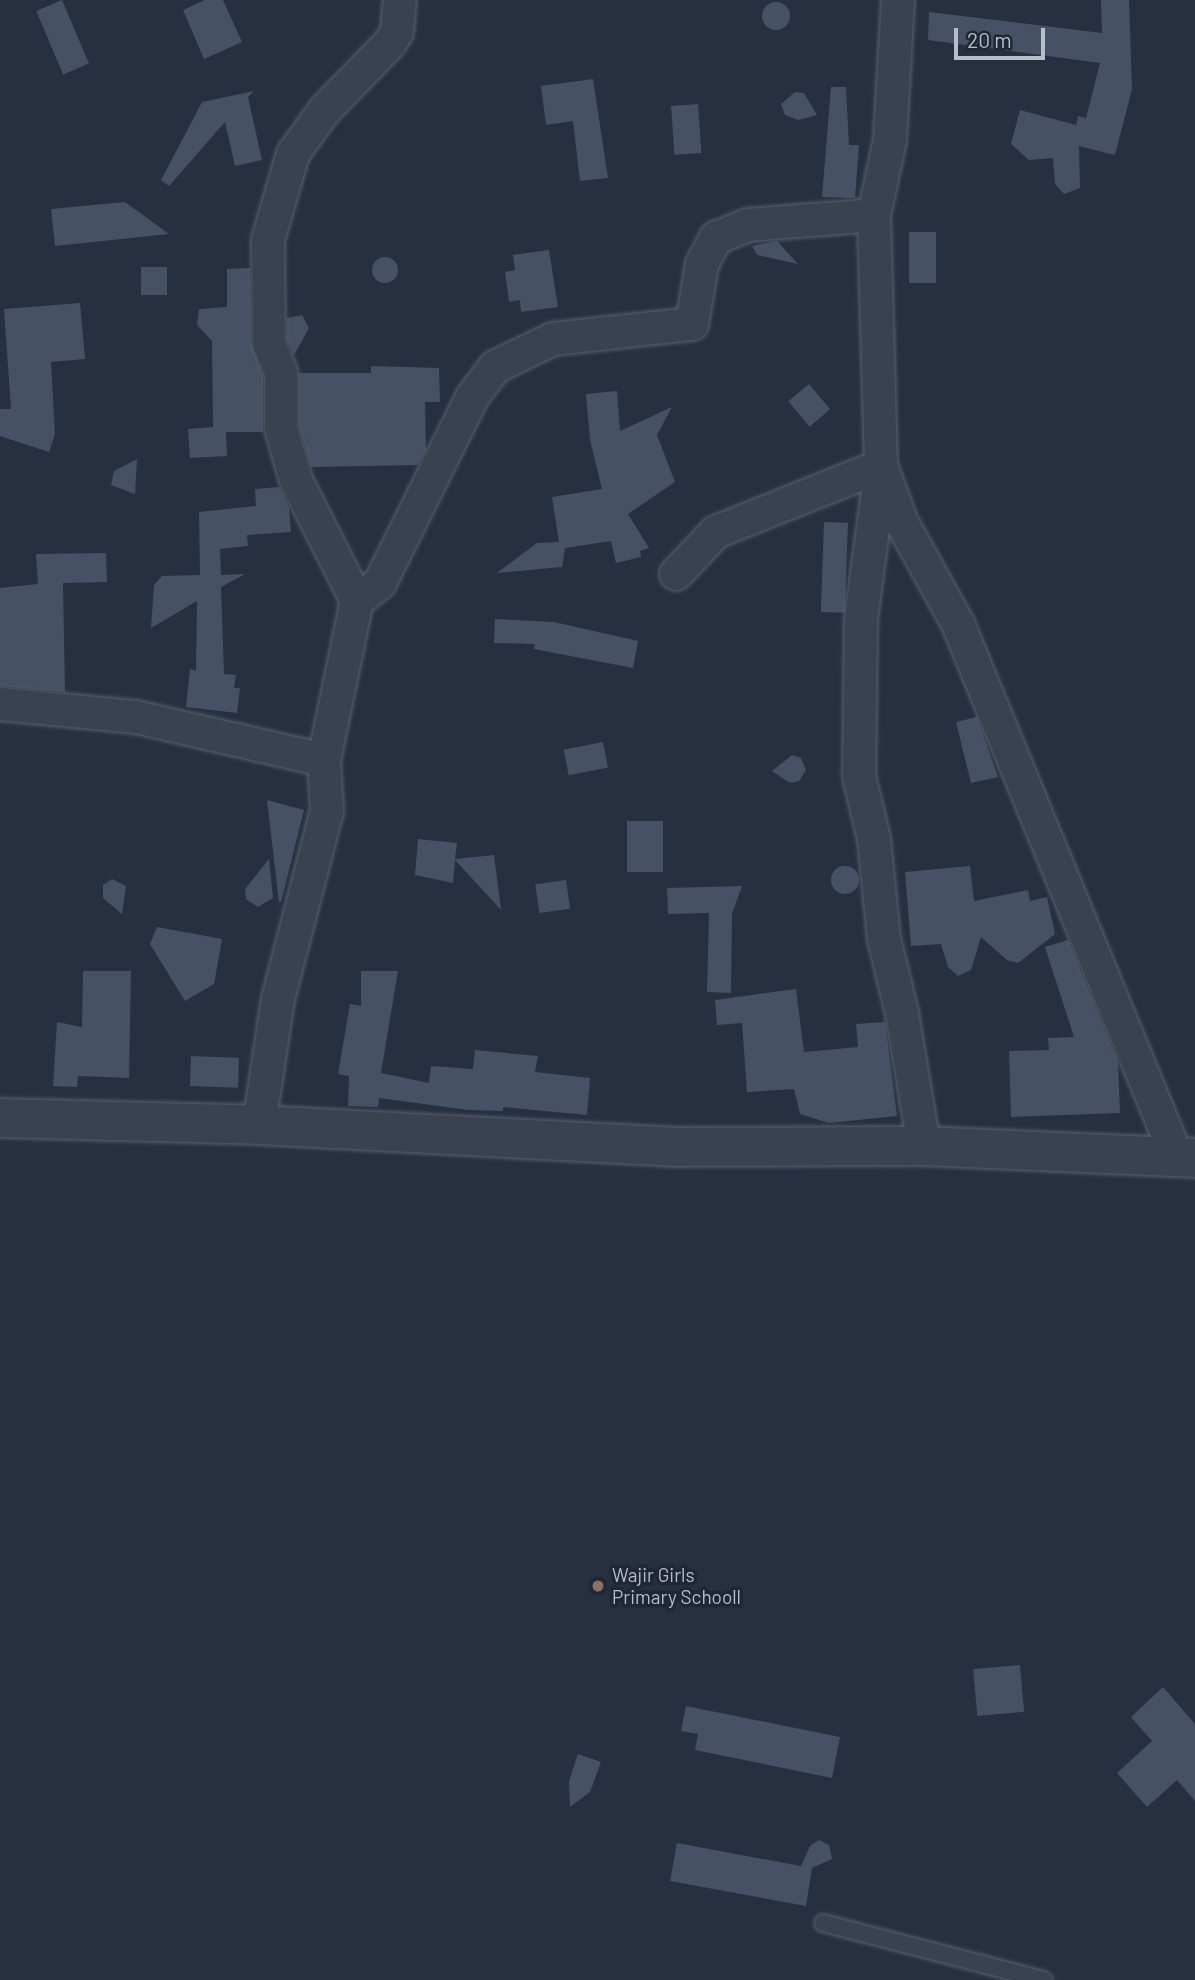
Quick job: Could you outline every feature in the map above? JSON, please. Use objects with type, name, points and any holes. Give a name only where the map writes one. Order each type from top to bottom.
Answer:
[{"type":"street","points":[[259,1125],[278,999],[327,811],[324,760],[357,601],[296,480],[281,428],[281,372],[269,344],[268,240],[293,154],[324,111],[390,43],[397,32],[400,0]]},
{"type":"street","points":[[898,0],[890,140],[874,215],[881,466],[860,619],[859,776],[874,839],[884,939],[902,1013],[924,1146]]},
{"type":"street","points":[[357,601],[380,583],[473,396],[495,367],[553,340],[692,324],[702,264],[716,238],[748,225],[874,215]]},
{"type":"street","points":[[676,574],[716,532],[881,466]]},
{"type":"street","points":[[0,1118],[259,1125],[673,1147],[924,1146],[1185,1156],[958,624],[902,523],[881,466]]},
{"type":"street","points":[[0,704],[136,717],[324,760]]},
{"type":"lane","points":[[823,1923],[1044,1980]]},
{"type":"building","points":[[62,0],[89,64],[63,74],[36,11]]},
{"type":"building","points":[[205,0],[223,0],[242,42],[204,59],[183,10]]},
{"type":"building","points":[[1101,0],[1129,0],[1132,89],[1115,155],[1079,146],[1080,188],[1064,194],[1055,184],[1053,158],[1029,160],[1011,144],[1020,110],[1076,125],[1078,116],[1086,118],[1100,63],[928,40],[929,12],[1102,33]]},
{"type":"building","points":[[776,2],[786,6],[790,16],[786,26],[776,30],[766,26],[762,16],[766,6]]},
{"type":"building","points":[[593,79],[608,178],[580,181],[573,121],[546,125],[541,86]]},
{"type":"building","points":[[831,87],[846,87],[849,145],[859,145],[855,198],[822,197]]},
{"type":"building","points":[[254,91],[248,97],[262,160],[235,166],[225,122],[169,186],[161,180],[202,102]]},
{"type":"building","points":[[795,92],[804,93],[817,115],[798,120],[785,115],[781,104]]},
{"type":"building","points":[[698,104],[701,153],[674,155],[671,106]]},
{"type":"building","points":[[125,202],[169,234],[55,246],[51,209]]},
{"type":"building","points":[[909,232],[936,232],[936,283],[909,283]]},
{"type":"building","points":[[777,241],[798,264],[757,255],[752,246]]},
{"type":"building","points":[[549,250],[558,307],[521,312],[520,300],[509,302],[505,272],[515,270],[513,255]]},
{"type":"building","points":[[385,257],[394,261],[398,270],[394,279],[385,283],[376,279],[372,270],[376,261]]},
{"type":"building","points":[[141,267],[167,267],[167,295],[141,295]]},
{"type":"building","points":[[250,268],[251,344],[263,376],[263,432],[226,432],[227,456],[190,458],[188,429],[213,427],[212,341],[197,325],[199,309],[227,307],[227,269]]},
{"type":"building","points":[[80,303],[85,359],[51,362],[55,434],[49,452],[0,436],[0,409],[11,409],[4,309]]},
{"type":"building","points":[[302,315],[309,328],[294,355],[287,340],[287,318]]},
{"type":"building","points":[[371,366],[439,368],[440,402],[425,402],[426,450],[418,465],[311,467],[299,425],[299,373],[371,373]]},
{"type":"building","points":[[809,384],[830,409],[810,427],[788,401]]},
{"type":"building","points":[[617,391],[620,431],[672,407],[657,435],[675,482],[628,514],[649,548],[640,551],[641,557],[616,563],[611,541],[565,548],[562,567],[497,573],[537,543],[559,542],[552,497],[602,489],[590,440],[586,394]]},
{"type":"building","points":[[137,459],[135,494],[111,485],[114,471]]},
{"type":"building","points":[[279,487],[289,507],[291,532],[247,535],[248,546],[220,549],[221,575],[245,574],[221,587],[224,674],[236,675],[234,688],[240,688],[237,713],[186,707],[190,669],[196,671],[197,601],[151,628],[154,585],[162,576],[200,575],[199,512],[256,506],[255,489]]},
{"type":"building","points":[[824,522],[848,523],[845,613],[821,612]]},
{"type":"building","points":[[106,553],[107,582],[63,583],[65,692],[0,686],[0,588],[38,584],[36,554]]},
{"type":"building","points":[[495,619],[554,622],[638,641],[633,668],[534,649],[535,644],[494,643]]},
{"type":"building","points":[[977,717],[998,777],[971,783],[956,722]]},
{"type":"building","points":[[603,742],[608,768],[569,775],[564,750]]},
{"type":"building","points":[[792,755],[801,758],[806,770],[799,781],[790,783],[772,771]]},
{"type":"building","points":[[267,800],[304,810],[281,902],[279,902]]},
{"type":"building","points":[[627,821],[663,821],[663,872],[627,872]]},
{"type":"building","points":[[418,839],[457,843],[455,859],[494,855],[501,910],[455,860],[453,883],[415,875]]},
{"type":"building","points":[[269,859],[273,898],[258,907],[246,899],[245,889]]},
{"type":"building","points":[[845,866],[855,870],[859,880],[855,890],[845,894],[835,890],[831,880],[835,870]]},
{"type":"building","points":[[970,866],[974,901],[1028,890],[1030,901],[1047,897],[1055,934],[1018,963],[1007,960],[981,937],[971,970],[958,976],[948,967],[941,944],[911,946],[905,872]]},
{"type":"building","points":[[112,879],[126,886],[122,914],[103,898],[103,885]]},
{"type":"building","points":[[566,880],[570,909],[539,913],[535,884]]},
{"type":"building","points":[[742,886],[732,914],[731,993],[707,992],[709,913],[668,914],[667,888]]},
{"type":"building","points":[[157,927],[222,939],[214,984],[185,1001],[150,944]]},
{"type":"building","points":[[1068,940],[1118,1062],[1120,1113],[1011,1117],[1009,1051],[1049,1050],[1048,1038],[1074,1037],[1045,947]]},
{"type":"building","points":[[83,971],[131,971],[129,1078],[78,1076],[77,1087],[53,1086],[57,1022],[82,1027]]},
{"type":"building","points":[[361,971],[398,971],[381,1073],[429,1083],[431,1066],[473,1069],[475,1050],[538,1056],[535,1072],[590,1078],[587,1115],[503,1107],[503,1111],[468,1110],[379,1098],[378,1107],[348,1106],[349,1076],[338,1074],[350,1004],[361,1006]]},
{"type":"building","points":[[796,989],[804,1052],[858,1047],[856,1024],[885,1022],[897,1116],[829,1123],[800,1114],[794,1089],[747,1092],[742,1023],[717,1025],[715,1000]]},
{"type":"building","points":[[191,1056],[239,1058],[238,1088],[190,1086]]},
{"type":"building","points":[[1020,1665],[1024,1712],[977,1716],[973,1669]]},
{"type":"building","points":[[1163,1687],[1195,1724],[1195,1801],[1177,1780],[1147,1807],[1117,1773],[1152,1741],[1131,1717]]},
{"type":"building","points":[[686,1706],[840,1737],[832,1778],[695,1750],[698,1734],[681,1731]]},
{"type":"building","points":[[578,1754],[601,1762],[590,1792],[570,1807],[569,1781]]},
{"type":"building","points":[[819,1840],[829,1845],[832,1859],[812,1868],[806,1906],[670,1881],[677,1843],[801,1866],[810,1846]]},
{"type":"place","name":"Wajir Girls Primary Schooll","points":[[598,1586]]}]
